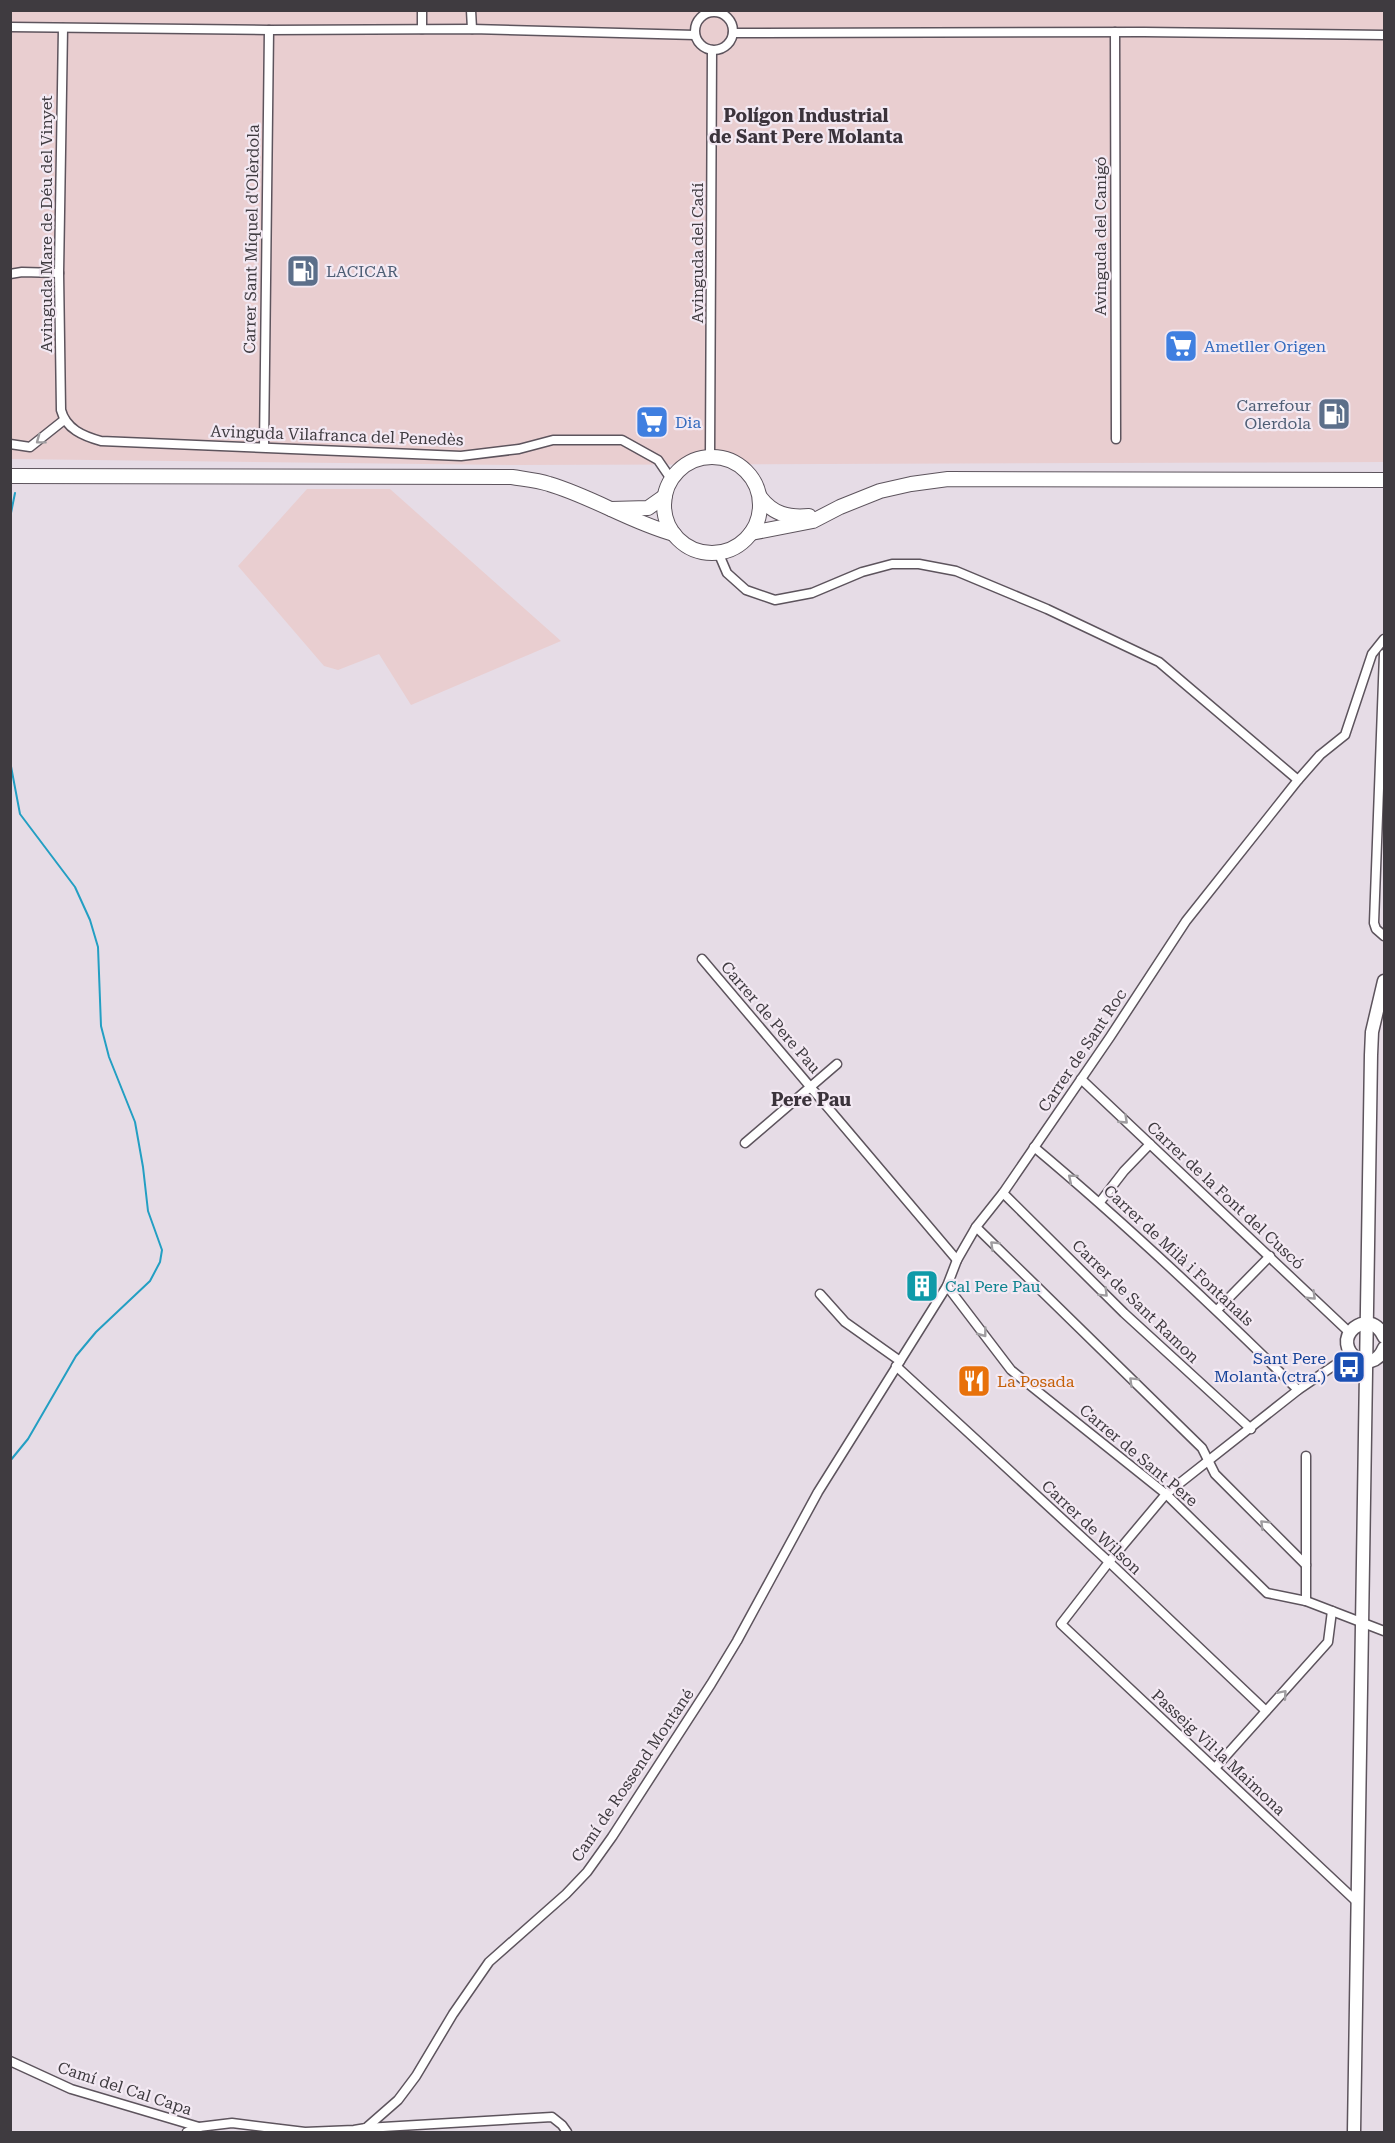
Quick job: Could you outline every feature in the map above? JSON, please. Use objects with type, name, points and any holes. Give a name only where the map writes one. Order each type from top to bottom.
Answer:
[{"type":"main road","points":[[710,456],[737,463],[748,472],[756,483],[760,497],[758,522],[752,533],[742,543],[718,552],[702,551],[686,545],[674,534],[664,509],[665,496],[671,479],[682,467],[710,456]]},
{"type":"main road","points":[[10,476],[512,477],[547,483],[582,496],[627,519],[674,534]]},
{"type":"main road","points":[[752,533],[813,521],[860,498],[895,487],[948,479],[1384,480]]},
{"type":"main road","points":[[606,508],[648,508],[665,496]]},
{"type":"main road","points":[[760,497],[774,512],[793,517],[810,516],[840,507]]},
{"type":"street","points":[[422,10],[422,29]]},
{"type":"street","points":[[471,10],[472,29]]},
{"type":"street","points":[[716,11],[728,17],[733,33],[728,44],[712,50],[703,46],[695,35],[699,19],[709,12],[716,11]]},
{"type":"street","points":[[10,27],[269,30],[472,29],[695,35]]},
{"type":"street","name":"Avinguda Mare de Déu del Vinyet","points":[[63,28],[59,273],[61,410],[64,420]]},
{"type":"street","name":"Carrer Sant Miquel d'Olèrdola","points":[[264,447],[269,30]]},
{"type":"street","points":[[733,33],[1115,32],[1384,35]]},
{"type":"street","name":"Avinguda del Canigó","points":[[1115,32],[1116,439]]},
{"type":"street","name":"Avinguda del Cadí","points":[[710,456],[712,50]]},
{"type":"street","points":[[10,274],[59,273]]},
{"type":"street","points":[[10,444],[30,447],[64,420]]},
{"type":"street","name":"Avinguda Vilafranca del Penedès","points":[[64,420],[80,434],[101,441],[461,456],[519,450],[553,440],[622,440],[658,460],[671,479]]},
{"type":"street","points":[[718,552],[728,573],[746,590],[776,600],[812,593],[862,572],[892,564],[919,564],[956,571],[1047,609],[1159,662],[1298,780]]},
{"type":"street","name":"Carrer de Sant Roc","points":[[818,1492],[947,1286],[957,1260],[976,1227],[1003,1193],[1186,921],[1298,780],[1320,755],[1345,735],[1372,654],[1384,639]]},
{"type":"street","points":[[1384,654],[1374,923],[1376,929],[1384,936]]},
{"type":"street","name":"Carrer de Pere Pau","points":[[702,959],[957,1260]]},
{"type":"street","points":[[1354,2133],[1371,1055],[1372,1032],[1384,981]]},
{"type":"street","points":[[745,1143],[837,1064]]},
{"type":"street","name":"Carrer de la Font del Cuscó","points":[[1081,1079],[1350,1333]]},
{"type":"street","points":[[1100,1202],[1124,1171],[1150,1144]]},
{"type":"street","name":"Carrer de Milà i Fontanals","points":[[1034,1147],[1100,1202],[1217,1310],[1298,1390]]},
{"type":"street","name":"Carrer de Sant Ramon","points":[[1003,1193],[1124,1313],[1251,1429]]},
{"type":"street","points":[[976,1227],[1202,1448],[1215,1474],[1306,1565]]},
{"type":"street","points":[[1217,1310],[1270,1256]]},
{"type":"street","name":"Carrer de Sant Pere","points":[[947,1286],[1011,1370],[1166,1494],[1267,1593],[1306,1601]]},
{"type":"street","name":"Carrer de Wilson","points":[[820,1294],[845,1322],[898,1364],[1266,1711]]},
{"type":"street","points":[[1384,1337],[1379,1328],[1367,1323],[1357,1326],[1350,1333],[1347,1344],[1351,1354],[1360,1361],[1366,1362],[1379,1358],[1384,1348]]},
{"type":"street","points":[[1109,1562],[1166,1494],[1298,1390],[1351,1354]]},
{"type":"street","points":[[1306,1456],[1306,1601],[1384,1631]]},
{"type":"street","name":"Camí de Rossend Montané","points":[[366,2128],[392,2107],[407,2090],[453,2014],[489,1962],[566,1894],[587,1872],[612,1837],[737,1641],[818,1492]]},
{"type":"street","name":"Passeig Vil·la Maimona","points":[[1109,1562],[1061,1624],[1357,1902]]},
{"type":"street","points":[[1215,1768],[1328,1642],[1332,1611]]},
{"type":"street","name":"Camí del Cal Capa","points":[[10,2061],[71,2089],[199,2127]]},
{"type":"street","points":[[187,2133],[199,2127],[232,2124],[305,2132],[333,2132],[552,2116],[567,2133]]},
{"type":"shaded area","points":[[11,11],[1384,11],[1384,462],[512,465],[11,459]]},
{"type":"shaded area","points":[[307,489],[390,489],[561,641],[411,705],[379,654],[338,670],[324,666],[238,566]]},
{"type":"waterway","points":[[10,518],[15,493]]},
{"type":"waterway","points":[[10,761],[20,814],[75,887],[90,920],[98,947],[101,1026],[109,1057],[135,1122],[148,1211],[162,1250],[160,1262],[150,1281],[96,1332],[76,1356],[28,1439],[10,1461]]},
{"type":"place","name":"LACICAR","points":[[303,271]]},
{"type":"place","name":"Ametller Origen","points":[[1181,346]]},
{"type":"place","name":"Carrefour Olerdola","points":[[1334,414]]},
{"type":"place","name":"Dia","points":[[652,422]]},
{"type":"place","name":"Cal Pere Pau","points":[[922,1286]]},
{"type":"place","name":"Sant Pere Molanta (ctra.)","points":[[1349,1367]]},
{"type":"place","name":"La Posada","points":[[974,1381]]},
{"type":"district","name":"Polígon Industrial de Sant Pere Molanta","points":[[806,126]]},
{"type":"district","name":"Pere Pau","points":[[811,1100]]}]
